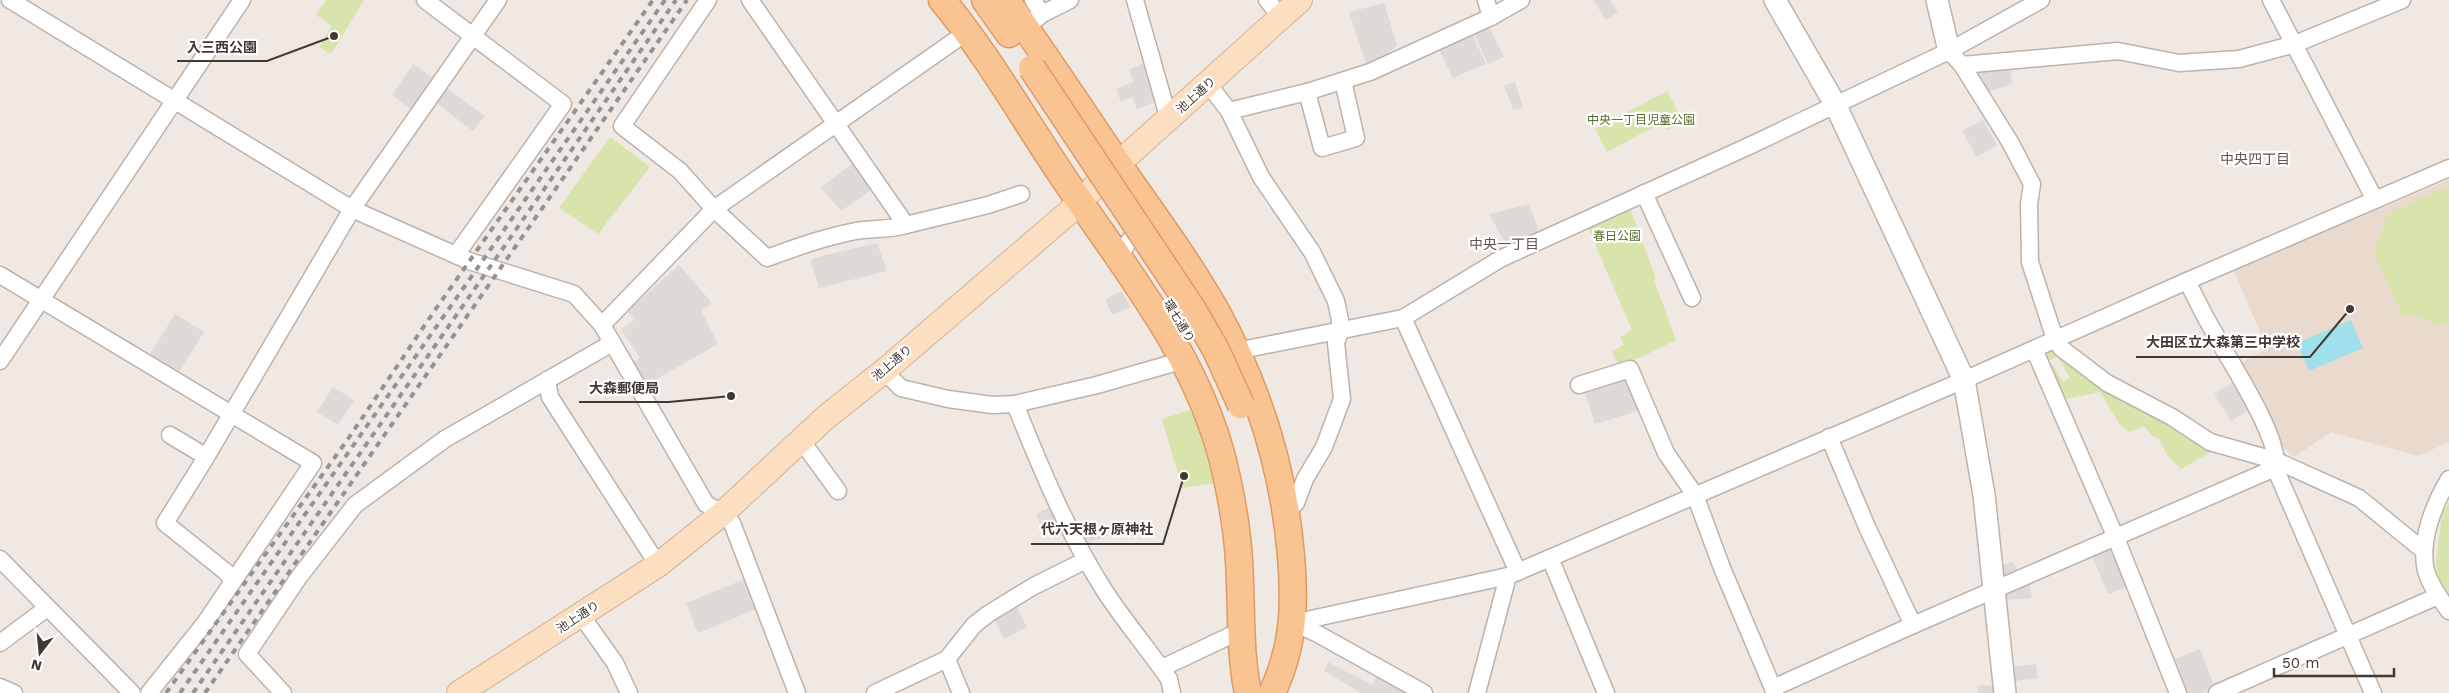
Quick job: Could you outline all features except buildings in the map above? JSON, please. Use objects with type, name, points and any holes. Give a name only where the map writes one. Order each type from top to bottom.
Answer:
[{"type":"main road","points":[[942,0],[967,32],[1080,201],[1121,258],[1163,322],[1184,360],[1212,424],[1230,492],[1239,560],[1240,631],[1244,673],[1249,693]]},
{"type":"main road","name":"環七通り","points":[[964,0],[1024,72]]},
{"type":"main road","name":"環七通り","points":[[985,0],[1024,72],[1233,407],[1257,456],[1270,524],[1274,571],[1274,641],[1271,693]]},
{"type":"main road","points":[[1006,0],[1034,21],[1118,164],[1206,295],[1236,351],[1266,430],[1286,511],[1292,567],[1293,623],[1287,656],[1271,693]]},
{"type":"main road","name":"池上通り","points":[[459,693],[658,565],[723,513],[825,418],[884,371],[1080,201],[1118,164],[1169,120],[1208,84],[1274,9],[1300,0]]},
{"type":"main road","name":"環七通り","points":[[1233,407],[1250,508],[1257,575],[1257,623],[1249,693]]},
{"type":"street","points":[[10,0],[352,209],[456,255],[574,294],[602,324],[706,504],[723,513],[732,523],[797,693]]},
{"type":"street","points":[[0,360],[242,0]]},
{"type":"street","points":[[425,0],[563,104],[456,255]]},
{"type":"street","points":[[233,581],[226,572],[165,523],[205,459],[352,209],[498,0]]},
{"type":"street","points":[[708,0],[622,126],[680,171],[714,209],[767,258],[818,239],[860,231],[892,229],[988,205],[1022,194]]},
{"type":"street","points":[[750,0],[906,225]]},
{"type":"street","points":[[1033,0],[1034,21],[1070,0]]},
{"type":"street","points":[[1135,0],[1169,120]]},
{"type":"street","points":[[1486,0],[1491,16]]},
{"type":"street","points":[[1229,111],[1343,82],[1491,16],[1521,0]]},
{"type":"street","points":[[1775,0],[1835,104],[1964,380],[1984,495],[2006,693]]},
{"type":"street","points":[[1938,0],[1956,58],[2010,142],[2032,184],[2029,204],[2030,262],[2056,340],[2061,348],[2107,383],[2172,417],[2210,442],[2276,465],[2359,498],[2424,551]]},
{"type":"street","points":[[1236,351],[1402,318],[1502,258],[1749,146],[1835,104],[1956,58],[2041,0]]},
{"type":"street","points":[[2271,0],[2375,200]]},
{"type":"street","points":[[1956,58],[2118,51],[2179,63],[2239,58],[2295,44],[2402,0]]},
{"type":"street","points":[[602,324],[714,209],[834,122],[967,32]]},
{"type":"street","points":[[1307,92],[1322,148],[1356,138],[1343,82]]},
{"type":"street","points":[[1208,84],[1229,111],[1261,177],[1312,252],[1336,301],[1340,331],[1336,343],[1342,398],[1324,447],[1305,480],[1296,503],[1286,511]]},
{"type":"street","points":[[1293,623],[1513,574],[2449,168]]},
{"type":"street","points":[[1644,193],[1692,298]]},
{"type":"street","points":[[1121,258],[1126,245],[1135,234],[1148,228],[1162,229]]},
{"type":"street","points":[[0,274],[40,300],[313,463],[205,623],[149,693]]},
{"type":"street","points":[[2187,281],[2248,392],[2272,441],[2276,465],[2373,693]]},
{"type":"street","points":[[1163,322],[1176,322],[1190,318],[1199,308],[1206,295]]},
{"type":"street","points":[[1402,318],[1513,574],[1478,693]]},
{"type":"street","points":[[283,693],[247,654],[335,528],[355,505],[444,439],[612,343]]},
{"type":"street","points":[[2034,348],[2116,538],[2178,693]]},
{"type":"street","points":[[884,371],[901,388],[948,399],[992,405],[1015,404],[1097,385],[1184,360]]},
{"type":"street","points":[[1579,385],[1630,369],[1666,453],[1695,495],[1722,568],[1774,691],[1913,624],[2116,538],[2276,465]]},
{"type":"street","points":[[547,380],[550,397],[658,565]]},
{"type":"street","points":[[1015,404],[1038,463],[1086,560],[1107,594],[1169,678],[1172,693]]},
{"type":"street","points":[[170,435],[200,453],[205,459]]},
{"type":"street","points":[[1829,437],[1866,525],[1913,624]]},
{"type":"street","points":[[802,440],[838,491]]},
{"type":"street","points":[[2449,479],[2436,500],[2424,551],[2426,572],[2438,596],[2449,611]]},
{"type":"street","points":[[1550,558],[1606,693]]},
{"type":"street","points":[[0,559],[132,693]]},
{"type":"street","points":[[875,693],[946,658],[974,625],[988,614],[1034,586],[1086,560]]},
{"type":"street","points":[[2217,693],[2438,596]]},
{"type":"street","points":[[0,642],[48,608]]},
{"type":"street","points":[[581,615],[615,663],[629,693]]},
{"type":"street","points":[[1293,623],[1316,633],[1424,693]]},
{"type":"street","points":[[1162,668],[1240,631]]},
{"type":"street","points":[[946,658],[961,693]]},
{"type":"street","points":[[0,687],[14,693]]},
{"type":"shaded area","points":[[1593,0],[1610,0],[1618,12],[1606,20]]},
{"type":"shaded area","points":[[1384,3],[1397,45],[1380,60],[1366,64],[1349,12]]},
{"type":"shaded area","points":[[1488,25],[1504,57],[1488,64],[1473,32]]},
{"type":"shaded area","points":[[1472,34],[1486,64],[1453,78],[1439,49]]},
{"type":"shaded area","points":[[413,64],[436,80],[414,111],[392,95]]},
{"type":"shaded area","points":[[1143,64],[1157,86],[1151,89],[1157,101],[1137,109],[1132,97],[1121,102],[1116,89],[1134,82],[1129,70]]},
{"type":"shaded area","points":[[2010,66],[2012,84],[1985,93],[1975,74],[1980,67]]},
{"type":"shaded area","points":[[1515,82],[1523,107],[1513,110],[1504,85]]},
{"type":"shaded area","points":[[445,87],[485,116],[473,131],[434,101]]},
{"type":"shaded area","points":[[1983,120],[1997,145],[1977,157],[1962,131]]},
{"type":"shaded area","points":[[855,162],[874,188],[841,211],[821,187]]},
{"type":"shaded area","points":[[2449,180],[2449,442],[2418,456],[2331,432],[2294,457],[2278,441],[2239,364],[2267,348],[2233,269]]},
{"type":"shaded area","points":[[1529,204],[1540,234],[1506,245],[1489,214]]},
{"type":"shaded area","points":[[877,243],[887,271],[819,288],[811,261],[814,258]]},
{"type":"shaded area","points":[[679,265],[712,303],[701,310],[718,344],[646,385],[632,363],[640,358],[621,329],[636,319],[627,312]]},
{"type":"shaded area","points":[[1121,291],[1131,307],[1112,315],[1105,299]]},
{"type":"shaded area","points":[[175,314],[204,332],[179,372],[150,354]]},
{"type":"shaded area","points":[[1627,374],[1638,411],[1595,424],[1583,387]]},
{"type":"shaded area","points":[[2235,381],[2251,409],[2231,421],[2214,394]]},
{"type":"shaded area","points":[[333,387],[354,400],[338,425],[317,412]]},
{"type":"shaded area","points":[[1054,505],[1063,524],[1045,533],[1036,514]]},
{"type":"shaded area","points":[[1106,526],[1107,536],[1085,544],[1081,531]]},
{"type":"shaded area","points":[[2112,544],[2129,586],[2108,594],[2091,553]]},
{"type":"shaded area","points":[[2013,561],[2019,573],[2003,581],[2001,566]]},
{"type":"shaded area","points":[[747,578],[759,608],[698,633],[686,603]]},
{"type":"shaded area","points":[[2029,580],[2032,598],[2003,600],[2001,590]]},
{"type":"shaded area","points":[[1016,605],[1027,627],[1004,639],[993,617]]},
{"type":"shaded area","points":[[2200,649],[2215,688],[2202,693],[2188,693],[2175,659]]},
{"type":"shaded area","points":[[1328,662],[1372,685],[1378,674],[1412,693],[1361,693],[1324,671]]},
{"type":"shaded area","points":[[2036,664],[2038,678],[2015,681],[2014,667]]},
{"type":"shaded area","points":[[1993,685],[1994,693],[1978,693],[1977,686]]},
{"type":"green space","points":[[326,0],[364,0],[331,54],[319,47],[332,26],[316,15]]},
{"type":"green space","name":"中央一丁目児童公園","points":[[1667,91],[1683,122],[1668,130],[1663,122],[1607,152],[1595,129]]},
{"type":"green space","points":[[610,137],[650,167],[598,234],[559,208]]},
{"type":"green space","points":[[2449,187],[2449,321],[2438,326],[2414,314],[2403,318],[2374,253],[2388,213]]},
{"type":"green space","name":"春日公園","points":[[1628,203],[1656,278],[1654,280],[1676,340],[1641,357],[1618,364],[1612,351],[1624,345],[1620,337],[1632,330],[1586,223]]},
{"type":"green space","points":[[2051,348],[2122,401],[2166,422],[2213,451],[2181,469],[2167,455],[2159,439],[2152,436],[2144,426],[2130,432],[2120,425],[2100,392],[2061,400],[2040,353]],"holes":[[[2057,356],[2070,378],[2063,382],[2053,365],[2049,368],[2046,363]]]},
{"type":"green space","points":[[1190,410],[1204,438],[1220,482],[1182,488],[1162,419]]},
{"type":"green space","points":[[2449,503],[2449,608],[2438,596],[2436,560],[2442,513]]},
{"type":"water","points":[[2351,320],[2363,348],[2309,371],[2297,343]]},
{"type":"railway","points":[[166,693],[348,439],[435,310],[653,0]]},
{"type":"railway","points":[[180,693],[665,0]]},
{"type":"railway","points":[[193,693],[676,0]]},
{"type":"railway","points":[[205,693],[687,0]]},
{"type":"place","name":"入三西公園","points":[[334,36]]},
{"type":"place","name":"大田区立大森第三中学校","points":[[2350,309]]},
{"type":"place","name":"大森郵便局","points":[[731,396]]},
{"type":"place","name":"代六天根ヶ原神社","points":[[1184,476]]},
{"type":"district","name":"中央四丁目","points":[[2255,159]]},
{"type":"district","name":"中央一丁目","points":[[1504,244]]}]
